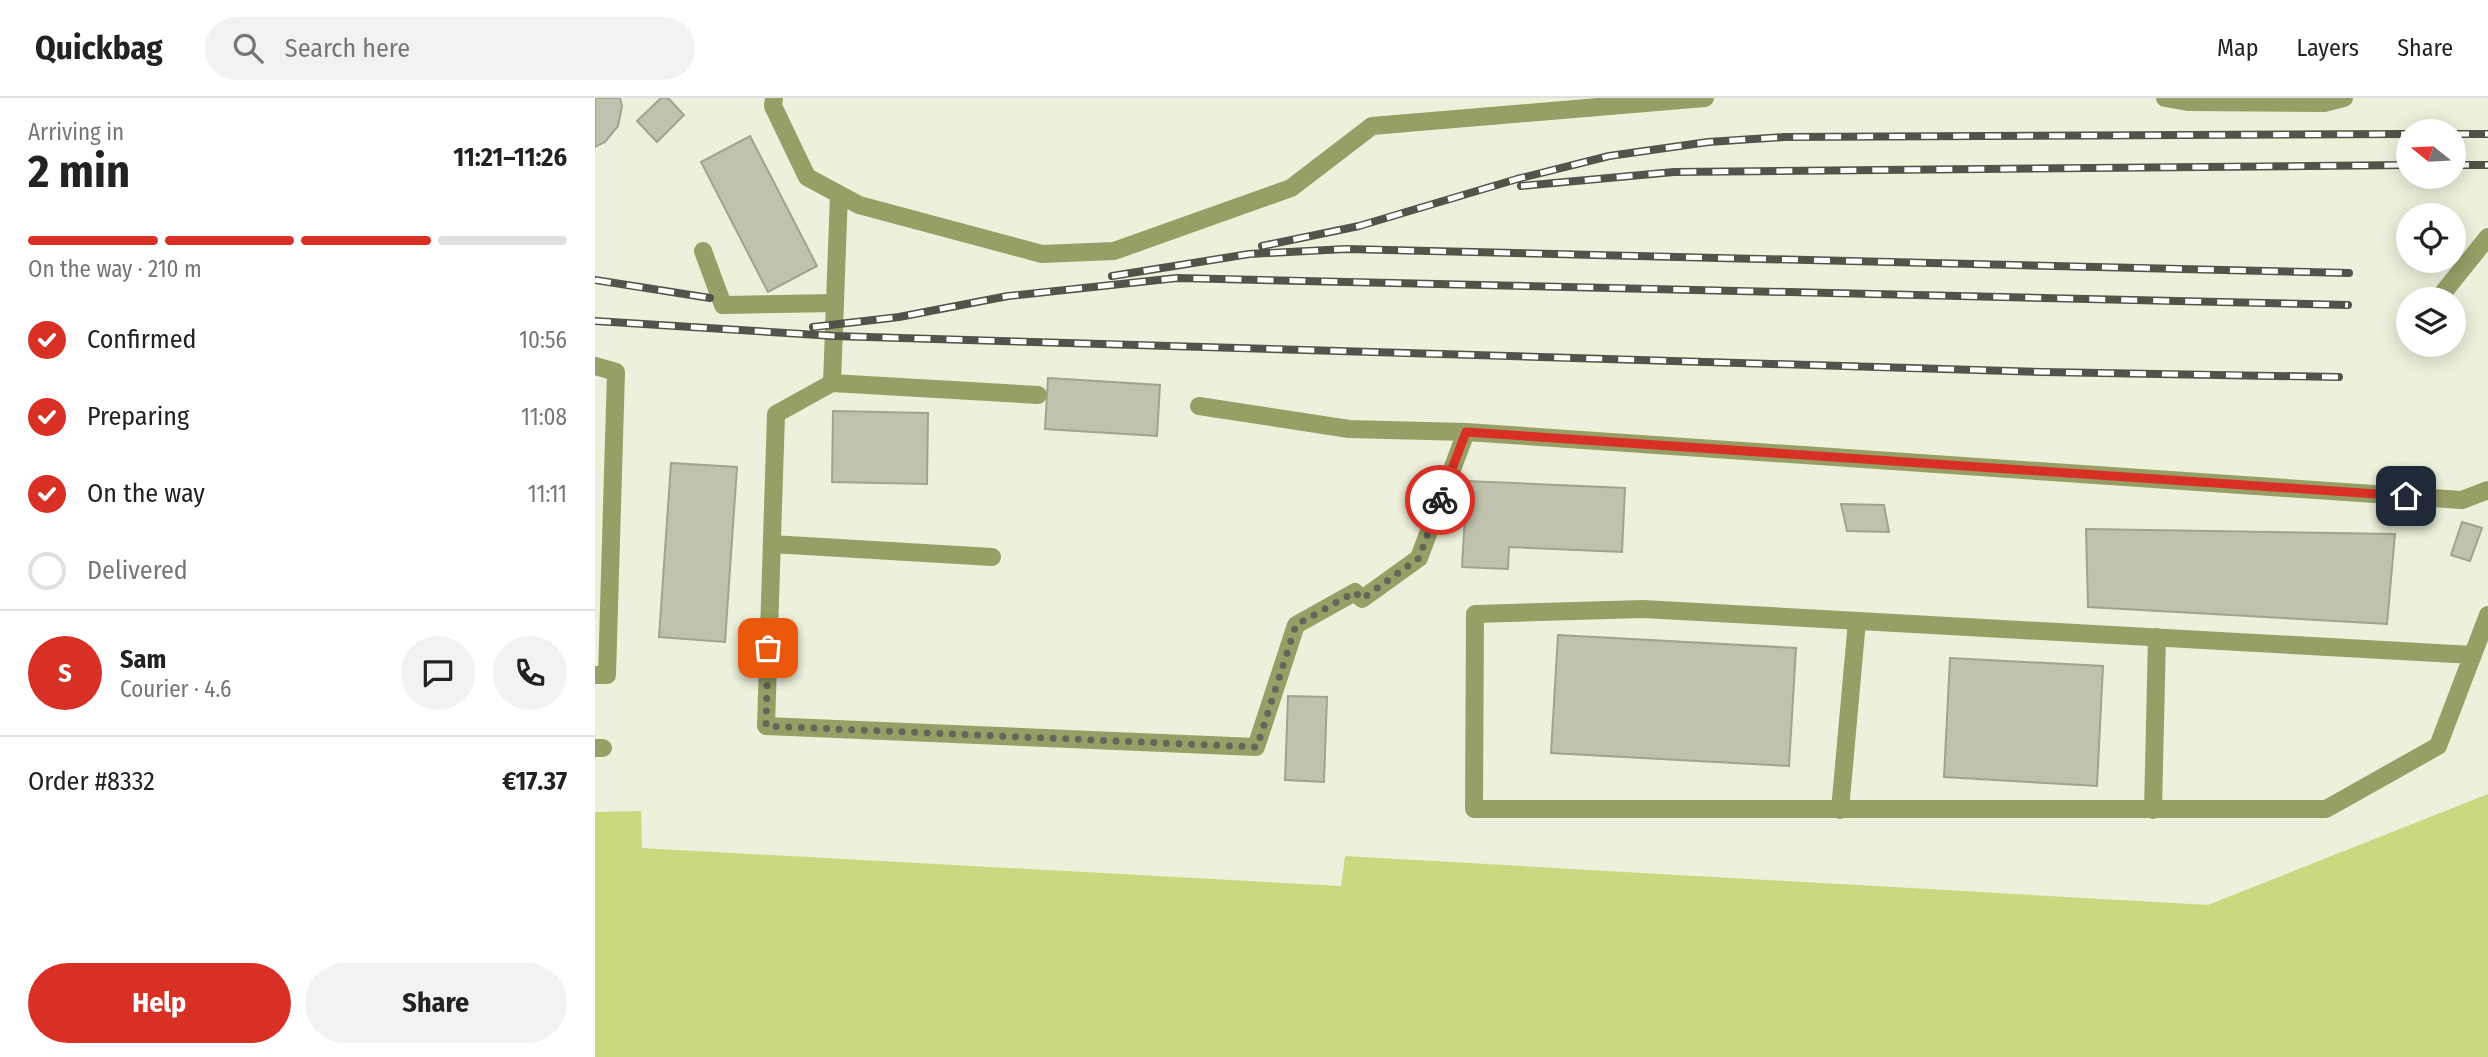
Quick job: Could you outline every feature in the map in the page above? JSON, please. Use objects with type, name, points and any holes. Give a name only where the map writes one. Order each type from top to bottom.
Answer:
[{"type":"lane","points":[[774,98],[773,106],[807,177],[859,205],[1042,254],[1114,251],[1291,188],[1372,126],[1705,98]]},
{"type":"lane","points":[[2165,98],[2188,102],[2310,103],[2344,98]]},
{"type":"lane","points":[[832,383],[839,194]]},
{"type":"lane","points":[[2448,287],[2488,237]]},
{"type":"lane","points":[[703,251],[723,305],[835,303]]},
{"type":"lane","points":[[595,366],[616,372],[607,676],[595,675]]},
{"type":"lane","points":[[1038,396],[832,383],[776,414],[766,726],[1257,747],[1296,625],[1355,592],[1362,599],[1419,558],[1466,432]]},
{"type":"lane","points":[[1199,406],[1349,429],[1466,432],[2462,500],[2488,490]]},
{"type":"lane","points":[[772,544],[992,556]]},
{"type":"lane","points":[[2473,654],[1643,609],[1475,614],[1474,809],[2326,809],[2438,746],[2488,615]]},
{"type":"lane","points":[[1840,810],[1857,621]]},
{"type":"lane","points":[[2153,810],[2157,637]]},
{"type":"shaded area","points":[[2488,794],[2488,1057],[595,1057],[595,812],[641,811],[642,848],[1341,886],[1345,856],[2208,905]]},
{"type":"building","points":[[595,98],[620,98],[622,106],[618,126],[605,142],[595,147]]},
{"type":"building","points":[[661,98],[668,98],[684,115],[657,142],[637,121]]},
{"type":"building","points":[[750,136],[817,266],[768,292],[701,162]]},
{"type":"building","points":[[1048,378],[1160,385],[1157,436],[1045,429]]},
{"type":"building","points":[[833,411],[928,413],[927,484],[832,482]]},
{"type":"building","points":[[671,463],[737,467],[725,642],[659,637]]},
{"type":"building","points":[[1467,481],[1625,488],[1622,552],[1509,547],[1508,569],[1462,567]]},
{"type":"building","points":[[1841,504],[1884,505],[1889,532],[1847,531]]},
{"type":"building","points":[[2462,522],[2482,528],[2470,561],[2451,555]]},
{"type":"building","points":[[2086,529],[2395,534],[2387,624],[2088,607]]},
{"type":"building","points":[[1558,635],[1796,648],[1789,766],[1551,753]]},
{"type":"building","points":[[1950,658],[2103,666],[2097,786],[1944,777]]},
{"type":"building","points":[[1288,696],[1327,697],[1324,782],[1285,780]]},
{"type":"railway","points":[[1262,246],[1359,226],[1517,179],[1609,156],[1708,142],[1784,137],[2396,134]]},
{"type":"railway","points":[[2466,134],[2488,134]]},
{"type":"railway","points":[[1521,186],[1674,172],[2396,165]]},
{"type":"railway","points":[[2466,165],[2488,165]]},
{"type":"railway","points":[[1112,276],[1249,254],[1346,249],[2349,273]]},
{"type":"railway","points":[[813,327],[899,317],[1008,296],[1177,278],[2348,305]]},
{"type":"railway","points":[[595,280],[710,298]]},
{"type":"railway","points":[[595,321],[834,336],[2043,372],[2339,377]]},
{"type":"way so far","points":[[768,648],[766,726],[1257,747],[1296,625],[1355,592],[1362,599],[1419,558],[1440,500]]},
{"type":"route","points":[[1440,500],[1466,432],[2406,496]]}]
